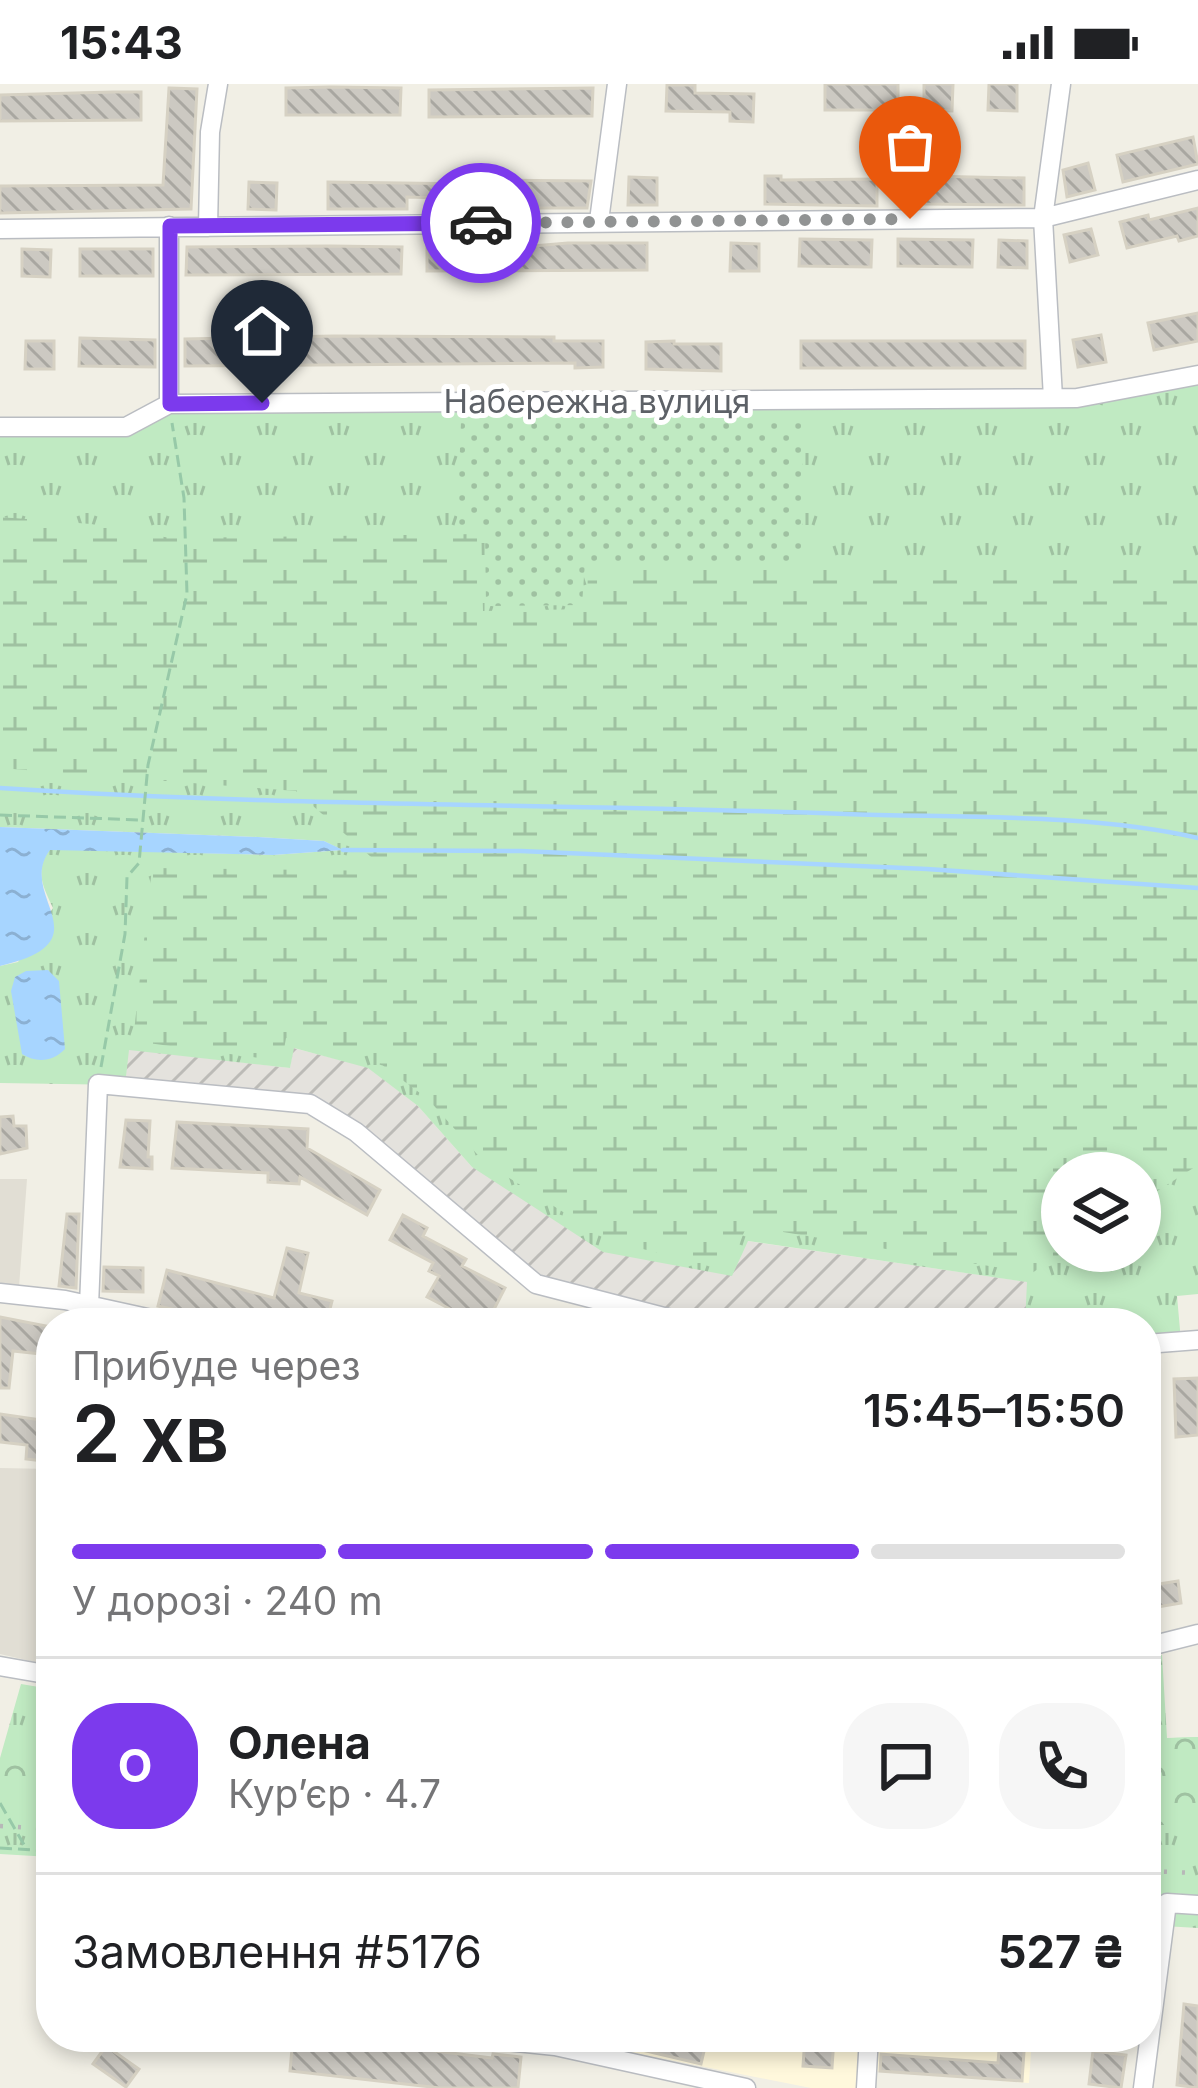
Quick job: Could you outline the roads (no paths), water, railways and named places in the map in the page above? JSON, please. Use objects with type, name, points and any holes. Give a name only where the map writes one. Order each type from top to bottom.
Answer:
[{"type":"street","points":[[208,227],[210,132],[218,84]]},
{"type":"street","points":[[599,221],[617,84]]},
{"type":"street","points":[[1053,398],[1043,218],[1061,84]]},
{"type":"street","points":[[0,229],[1043,218],[1198,180]]},
{"type":"street","points":[[170,226],[170,404]]},
{"type":"street","name":"Набережна вулиця","points":[[0,427],[126,428],[170,404],[1053,398],[1108,394],[1198,375]]},
{"type":"street","points":[[89,1306],[98,1084],[310,1104],[356,1132],[536,1284],[629,1308]]},
{"type":"street","points":[[0,1293],[99,1308]]},
{"type":"street","points":[[1161,1343],[1198,1340]]},
{"type":"street","points":[[1161,1643],[1198,1634]]},
{"type":"street","points":[[0,1666],[36,1672]]},
{"type":"street","points":[[1161,1948],[1167,1904],[1198,1905]]},
{"type":"street","points":[[582,2052],[746,2088]]},
{"type":"street","points":[[866,2088],[868,2052]]},
{"type":"street","points":[[1142,2088],[1147,2052]]},
{"type":"water","points":[[0,827],[324,841],[343,850],[273,855],[50,850],[42,867],[54,930],[48,944],[32,956],[0,966]]},
{"type":"water","points":[[48,970],[59,981],[65,1049],[39,1060],[22,1054],[11,991],[15,977]]},
{"type":"waterway","points":[[0,788],[316,802],[1023,818],[1113,824],[1198,838]]},
{"type":"waterway","points":[[343,850],[521,851],[927,869],[1198,888]]},
{"type":"railway","points":[[0,1826],[36,1828]]},
{"type":"railway","points":[[1161,1872],[1198,1873]]}]
